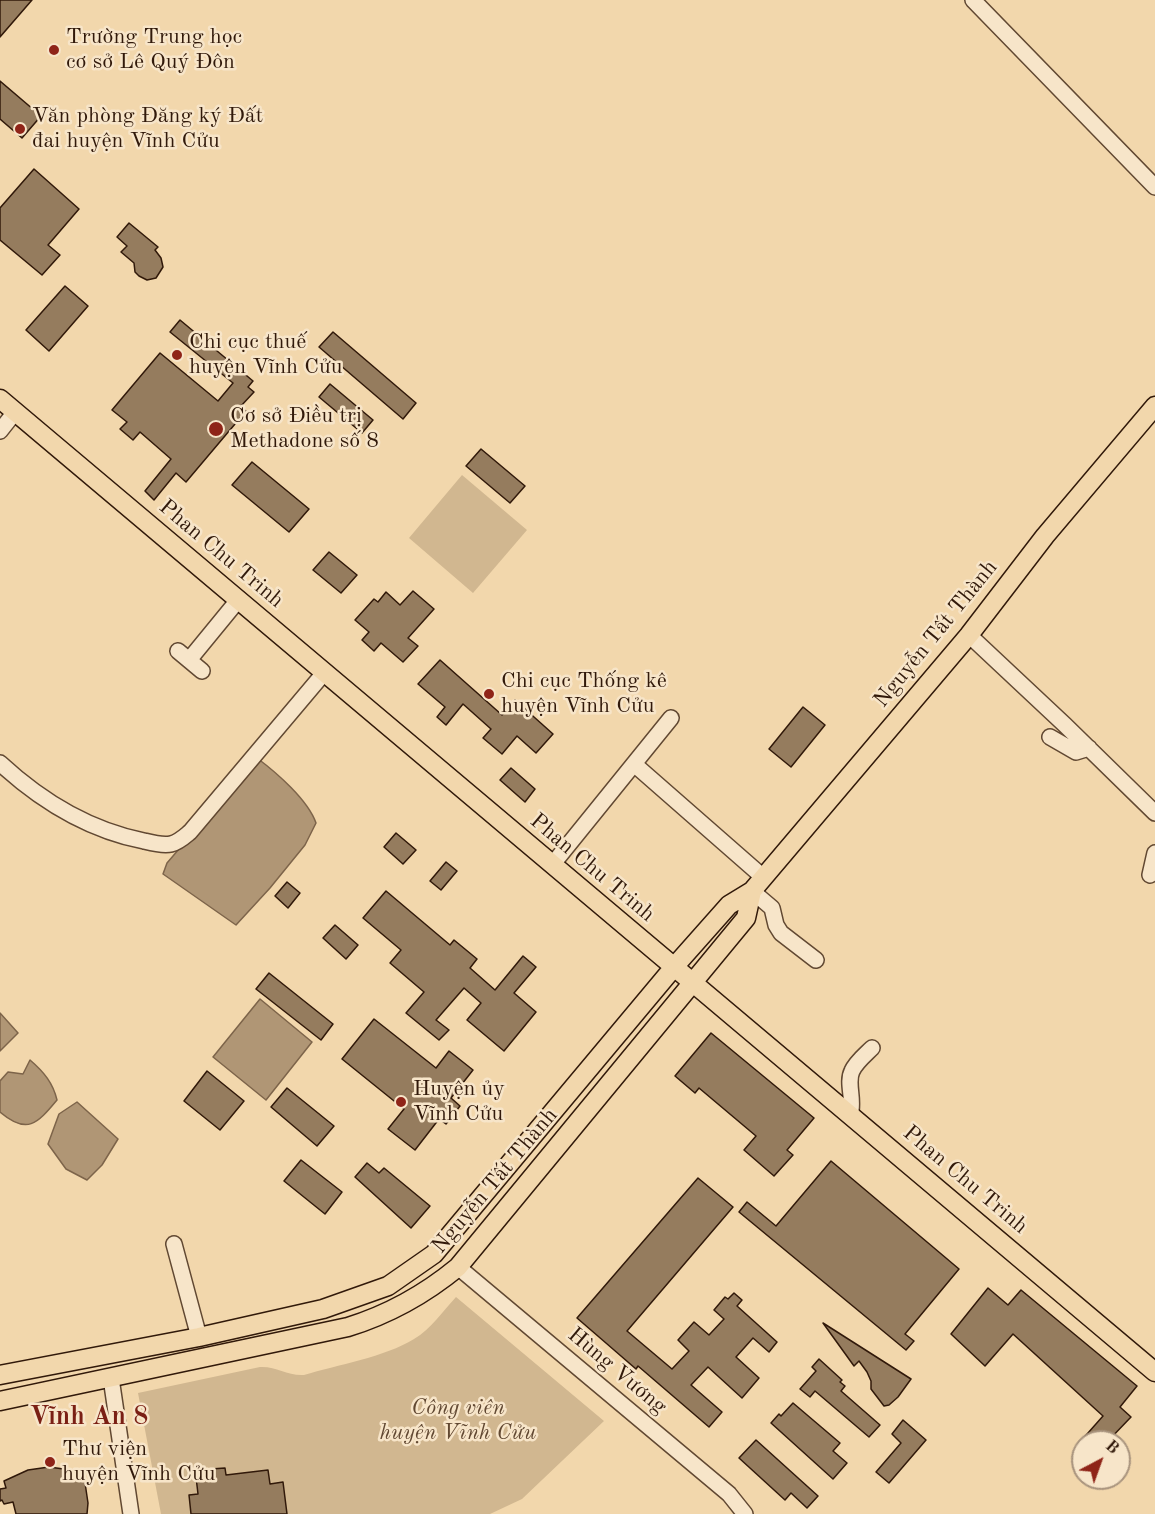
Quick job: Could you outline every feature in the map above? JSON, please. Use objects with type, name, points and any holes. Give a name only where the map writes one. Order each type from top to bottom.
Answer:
[{"type":"main road","name":"Phan Chu Trinh","points":[[0,399],[1155,1372]]},
{"type":"main road","name":"Nguyễn Tất Thành","points":[[0,1376],[199,1337],[323,1309],[388,1286],[434,1254],[674,967],[729,905],[758,884],[969,635],[1045,536],[1154,408]]},
{"type":"main road","name":"Nguyễn Tất Thành","points":[[0,1401],[299,1338],[364,1322],[401,1307],[420,1296],[458,1267],[746,918],[758,884]]},
{"type":"main road","points":[[459,1226],[478,1242]]},
{"type":"main road","points":[[105,1356],[111,1378]]},
{"type":"street","points":[[973,0],[1155,187]]},
{"type":"street","points":[[0,431],[15,412]]},
{"type":"street","points":[[202,670],[183,656],[239,599]]},
{"type":"street","points":[[969,635],[1155,813]]},
{"type":"street","points":[[0,763],[38,794],[88,824],[136,840],[169,845],[181,840],[190,832],[324,673]]},
{"type":"street","points":[[552,865],[671,718]]},
{"type":"street","points":[[1050,737],[1076,752],[1089,748]]},
{"type":"street","points":[[634,764],[758,884],[772,908],[776,926],[781,933],[816,960]]},
{"type":"street","points":[[1150,875],[1155,853]]},
{"type":"street","points":[[850,1115],[853,1107],[851,1073],[872,1048]]},
{"type":"street","points":[[174,1244],[199,1337]]},
{"type":"street","name":"Hùng Vương","points":[[458,1267],[729,1494],[745,1514]]},
{"type":"street","points":[[111,1378],[131,1514]]},
{"type":"green space","points":[[462,475],[527,530],[473,593],[409,538]]},
{"type":"green space","name":"Công viên huyện Vĩnh Cửu","points":[[456,1297],[604,1421],[522,1499],[490,1514],[161,1514],[138,1393],[260,1367],[304,1375],[375,1356],[420,1335]]},
{"type":"shaded area","points":[[257,758],[299,796],[316,823],[305,845],[236,925],[163,874],[167,863]]},
{"type":"shaded area","points":[[260,999],[312,1042],[266,1100],[213,1057]]},
{"type":"shaded area","points":[[0,1013],[18,1033],[0,1051]]},
{"type":"shaded area","points":[[30,1060],[47,1078],[57,1100],[37,1120],[25,1125],[9,1119],[0,1112],[0,1081],[8,1072],[23,1074]]},
{"type":"shaded area","points":[[77,1102],[118,1139],[102,1165],[87,1180],[66,1169],[48,1144],[59,1114]]},
{"type":"building","points":[[0,0],[32,0],[0,37]]},
{"type":"building","points":[[0,81],[41,116],[22,138],[0,119]]},
{"type":"building","points":[[34,169],[79,209],[48,245],[60,255],[42,275],[0,240],[0,208]]},
{"type":"building","points":[[129,223],[158,247],[155,250],[161,258],[163,267],[156,278],[147,280],[139,276],[135,272],[134,263],[121,252],[127,246],[117,237]]},
{"type":"building","points":[[65,286],[88,306],[49,351],[26,330]]},
{"type":"building","points":[[180,320],[253,381],[248,387],[254,392],[240,407],[246,411],[186,482],[176,473],[154,500],[145,491],[171,459],[140,432],[133,440],[120,429],[127,422],[112,410],[160,353],[218,401],[233,383],[170,332]]},
{"type":"building","points":[[333,332],[416,403],[403,419],[319,347]]},
{"type":"building","points":[[330,384],[373,420],[362,433],[319,397]]},
{"type":"building","points":[[481,449],[525,486],[510,503],[466,466]]},
{"type":"building","points":[[252,462],[309,509],[289,532],[232,485]]},
{"type":"building","points":[[329,552],[357,575],[341,593],[313,570]]},
{"type":"building","points":[[413,591],[434,609],[408,638],[418,646],[403,662],[381,643],[374,651],[362,640],[369,632],[355,620],[374,599],[378,602],[386,592],[400,605]]},
{"type":"building","points":[[440,660],[502,715],[515,700],[553,734],[536,753],[517,736],[502,754],[483,738],[491,729],[463,704],[446,725],[437,717],[445,707],[418,684]]},
{"type":"building","points":[[803,707],[825,725],[791,767],[769,749]]},
{"type":"building","points":[[511,768],[535,789],[525,802],[500,780]]},
{"type":"building","points":[[396,833],[416,850],[403,864],[384,847]]},
{"type":"building","points":[[446,862],[457,871],[441,890],[430,881]]},
{"type":"building","points":[[287,882],[300,893],[288,908],[275,896]]},
{"type":"building","points":[[386,891],[450,945],[454,940],[477,959],[470,968],[495,990],[523,956],[536,967],[514,993],[536,1012],[504,1051],[467,1020],[481,1003],[464,988],[436,1020],[449,1030],[439,1040],[406,1013],[424,992],[390,963],[401,950],[363,918]]},
{"type":"building","points":[[335,925],[358,945],[346,959],[323,938]]},
{"type":"building","points":[[269,973],[333,1024],[321,1040],[256,989]]},
{"type":"building","points":[[374,1019],[436,1068],[449,1051],[473,1070],[451,1098],[460,1106],[446,1124],[439,1119],[415,1150],[388,1129],[404,1109],[342,1059]]},
{"type":"building","points":[[711,1033],[814,1118],[787,1150],[793,1155],[774,1176],[744,1150],[756,1136],[699,1088],[695,1093],[675,1076]]},
{"type":"building","points":[[207,1071],[244,1101],[220,1130],[184,1101]]},
{"type":"building","points":[[287,1088],[334,1126],[317,1146],[271,1107]]},
{"type":"building","points":[[301,1160],[342,1192],[325,1214],[284,1181]]},
{"type":"building","points":[[831,1161],[959,1269],[905,1334],[914,1341],[906,1350],[739,1212],[747,1202],[776,1226]]},
{"type":"building","points":[[367,1163],[379,1173],[384,1168],[430,1206],[411,1228],[355,1177]]},
{"type":"building","points":[[698,1178],[733,1207],[627,1331],[672,1369],[689,1351],[678,1340],[694,1322],[709,1335],[724,1319],[714,1310],[725,1297],[728,1299],[734,1293],[742,1300],[737,1306],[777,1342],[769,1352],[753,1338],[736,1357],[759,1378],[742,1398],[708,1367],[691,1385],[722,1412],[709,1427],[638,1366],[636,1369],[577,1318]]},
{"type":"building","points":[[988,1288],[1008,1305],[1021,1290],[1137,1386],[1120,1407],[1131,1417],[1119,1430],[1091,1430],[1103,1416],[1013,1334],[985,1366],[951,1334]]},
{"type":"building","points":[[823,1323],[911,1379],[898,1397],[889,1405],[884,1406],[871,1389],[871,1381],[859,1361],[854,1366]]},
{"type":"building","points":[[819,1359],[842,1380],[840,1382],[845,1386],[841,1391],[880,1425],[869,1437],[815,1391],[810,1397],[800,1389],[816,1371],[812,1367]]},
{"type":"building","points":[[793,1403],[840,1443],[833,1451],[847,1463],[833,1479],[771,1423]]},
{"type":"building","points":[[903,1420],[926,1440],[889,1483],[876,1472],[901,1443],[892,1434]]},
{"type":"building","points":[[756,1440],[818,1496],[807,1508],[791,1493],[785,1500],[739,1458]]},
{"type":"building","points":[[49,1467],[71,1470],[84,1476],[88,1503],[87,1514],[16,1514],[13,1502],[4,1504],[2,1500],[0,1501],[0,1489],[6,1488],[4,1481],[28,1470]]},
{"type":"building","points":[[225,1468],[226,1475],[268,1470],[270,1484],[283,1482],[287,1514],[191,1514],[189,1495],[198,1494],[196,1477],[212,1475],[211,1469]]},
{"type":"place","name":"Trường Trung học cơ sở Lê Quý Đôn","points":[[54,50]]},
{"type":"place","name":"Văn phòng Đăng ký Đất đai huyện Vĩnh Cửu","points":[[20,129]]},
{"type":"place","name":"Chi cục thuế huyện Vĩnh Cửu","points":[[177,355]]},
{"type":"place","name":"Cơ sở Điều trị Methadone số 8","points":[[216,429]]},
{"type":"place","name":"Chi cục Thống kê huyện Vĩnh Cửu","points":[[489,694]]},
{"type":"place","name":"Huyện ủy Vĩnh Cửu","points":[[401,1102]]},
{"type":"place","name":"Thư viện huyện Vĩnh Cửu","points":[[50,1462]]},
{"type":"district","name":"Vĩnh An 8","points":[[89,1417]]}]
